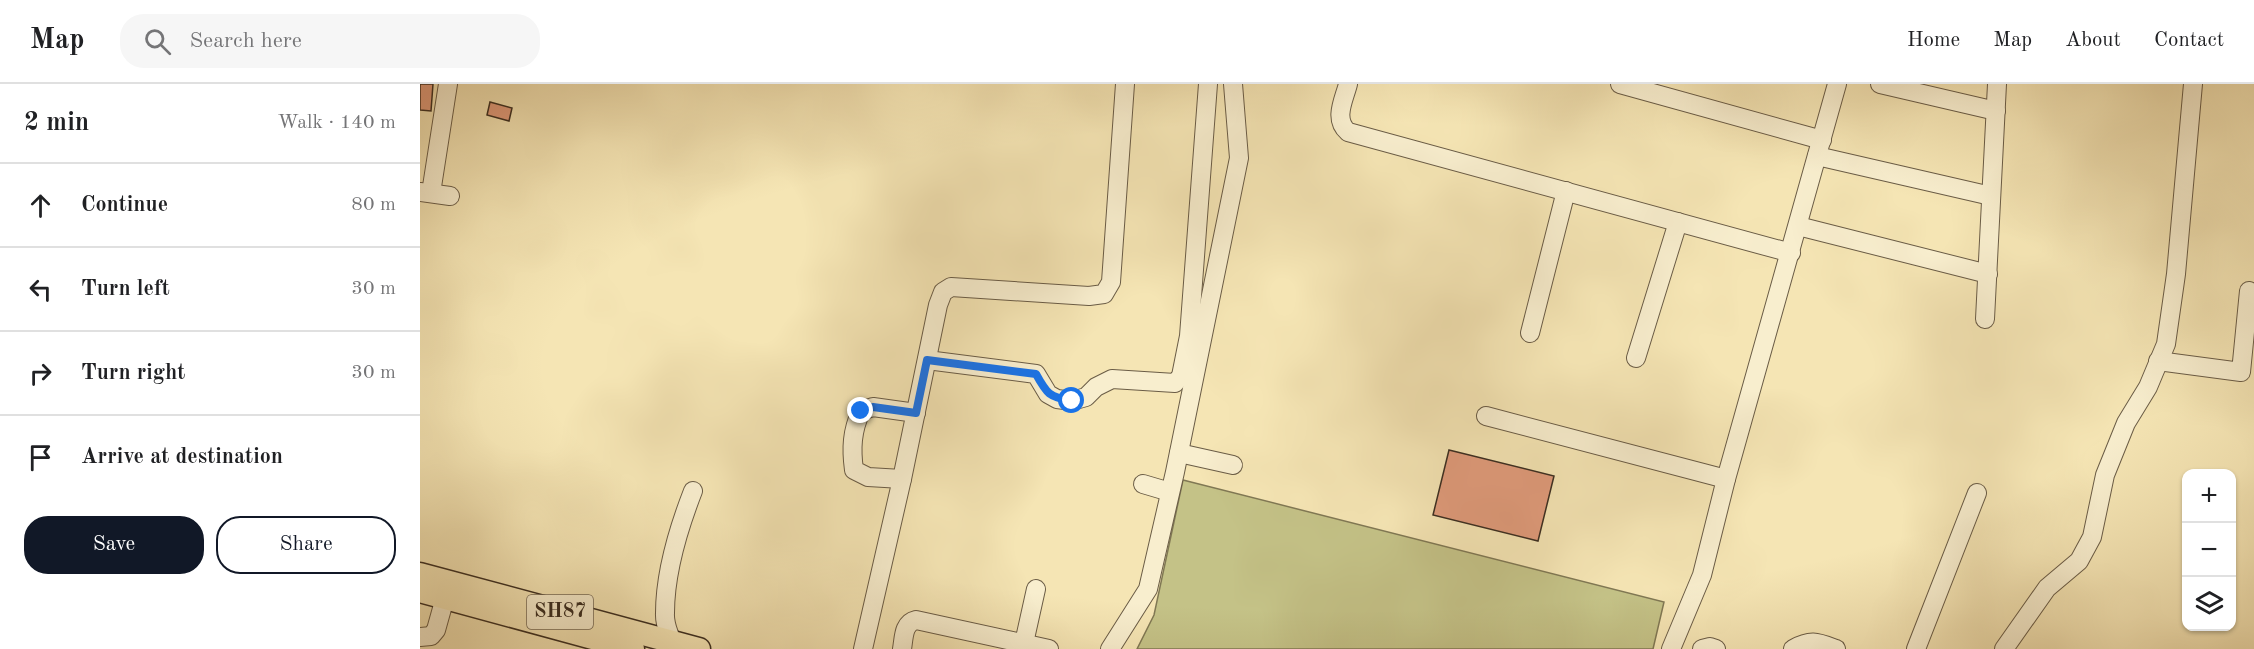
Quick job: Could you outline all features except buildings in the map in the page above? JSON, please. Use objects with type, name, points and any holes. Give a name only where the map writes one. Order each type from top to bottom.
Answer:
[{"type":"main road","name":"SH87","points":[[420,574],[447,590],[633,649]]},
{"type":"main road","name":"SH87","points":[[420,591],[447,590],[673,646],[699,649]]},
{"type":"street","points":[[448,84],[426,193],[450,196]]},
{"type":"street","points":[[863,649],[902,479],[938,305],[943,292],[951,287],[1089,296],[1104,294],[1112,282],[1125,84]]},
{"type":"street","points":[[927,360],[1036,374],[1048,394],[1057,399],[1072,401],[1086,397],[1096,387],[1112,379],[1175,383],[1181,376],[1189,336],[1208,84]]},
{"type":"street","points":[[1110,649],[1148,589],[1179,453],[1239,158],[1233,84]]},
{"type":"street","points":[[1348,84],[1339,117],[1342,126],[1348,132],[1791,253]]},
{"type":"street","points":[[1620,84],[1820,148],[1991,196]]},
{"type":"street","points":[[1671,649],[1702,575],[1726,479],[1837,84]]},
{"type":"street","points":[[1880,84],[1996,111]]},
{"type":"street","points":[[1985,318],[1997,84]]},
{"type":"street","points":[[2004,649],[2048,588],[2079,561],[2092,537],[2105,475],[2126,423],[2148,387],[2166,344],[2193,84]]},
{"type":"street","points":[[1530,333],[1566,191]]},
{"type":"street","points":[[1636,358],[1678,222]]},
{"type":"street","points":[[1798,226],[1988,274]]},
{"type":"street","points":[[2158,361],[2241,372],[2249,291]]},
{"type":"street","points":[[902,479],[868,477],[854,470],[851,449],[855,424],[861,411],[873,407],[916,413]]},
{"type":"street","points":[[1486,416],[1726,479]]},
{"type":"street","points":[[1179,453],[1233,465]]},
{"type":"street","points":[[1143,484],[1170,492]]},
{"type":"street","points":[[673,646],[665,622],[667,589],[679,531],[693,491]]},
{"type":"street","points":[[1916,649],[1977,493]]},
{"type":"street","points":[[420,637],[431,636],[436,630],[447,590]]},
{"type":"street","points":[[1024,643],[1036,590]]},
{"type":"street","points":[[902,649],[907,625],[916,620],[1001,644],[1024,643],[1048,649]]},
{"type":"street","points":[[1793,649],[1820,642],[1836,649]]},
{"type":"street","points":[[1702,649],[1710,647],[1716,649]]},
{"type":"shaded area","points":[[1183,480],[1664,602],[1653,649],[1137,649],[1154,615]]},
{"type":"route","points":[[861,411],[873,407],[916,413],[927,360],[1036,374],[1048,394],[1057,399],[1072,401]]}]
